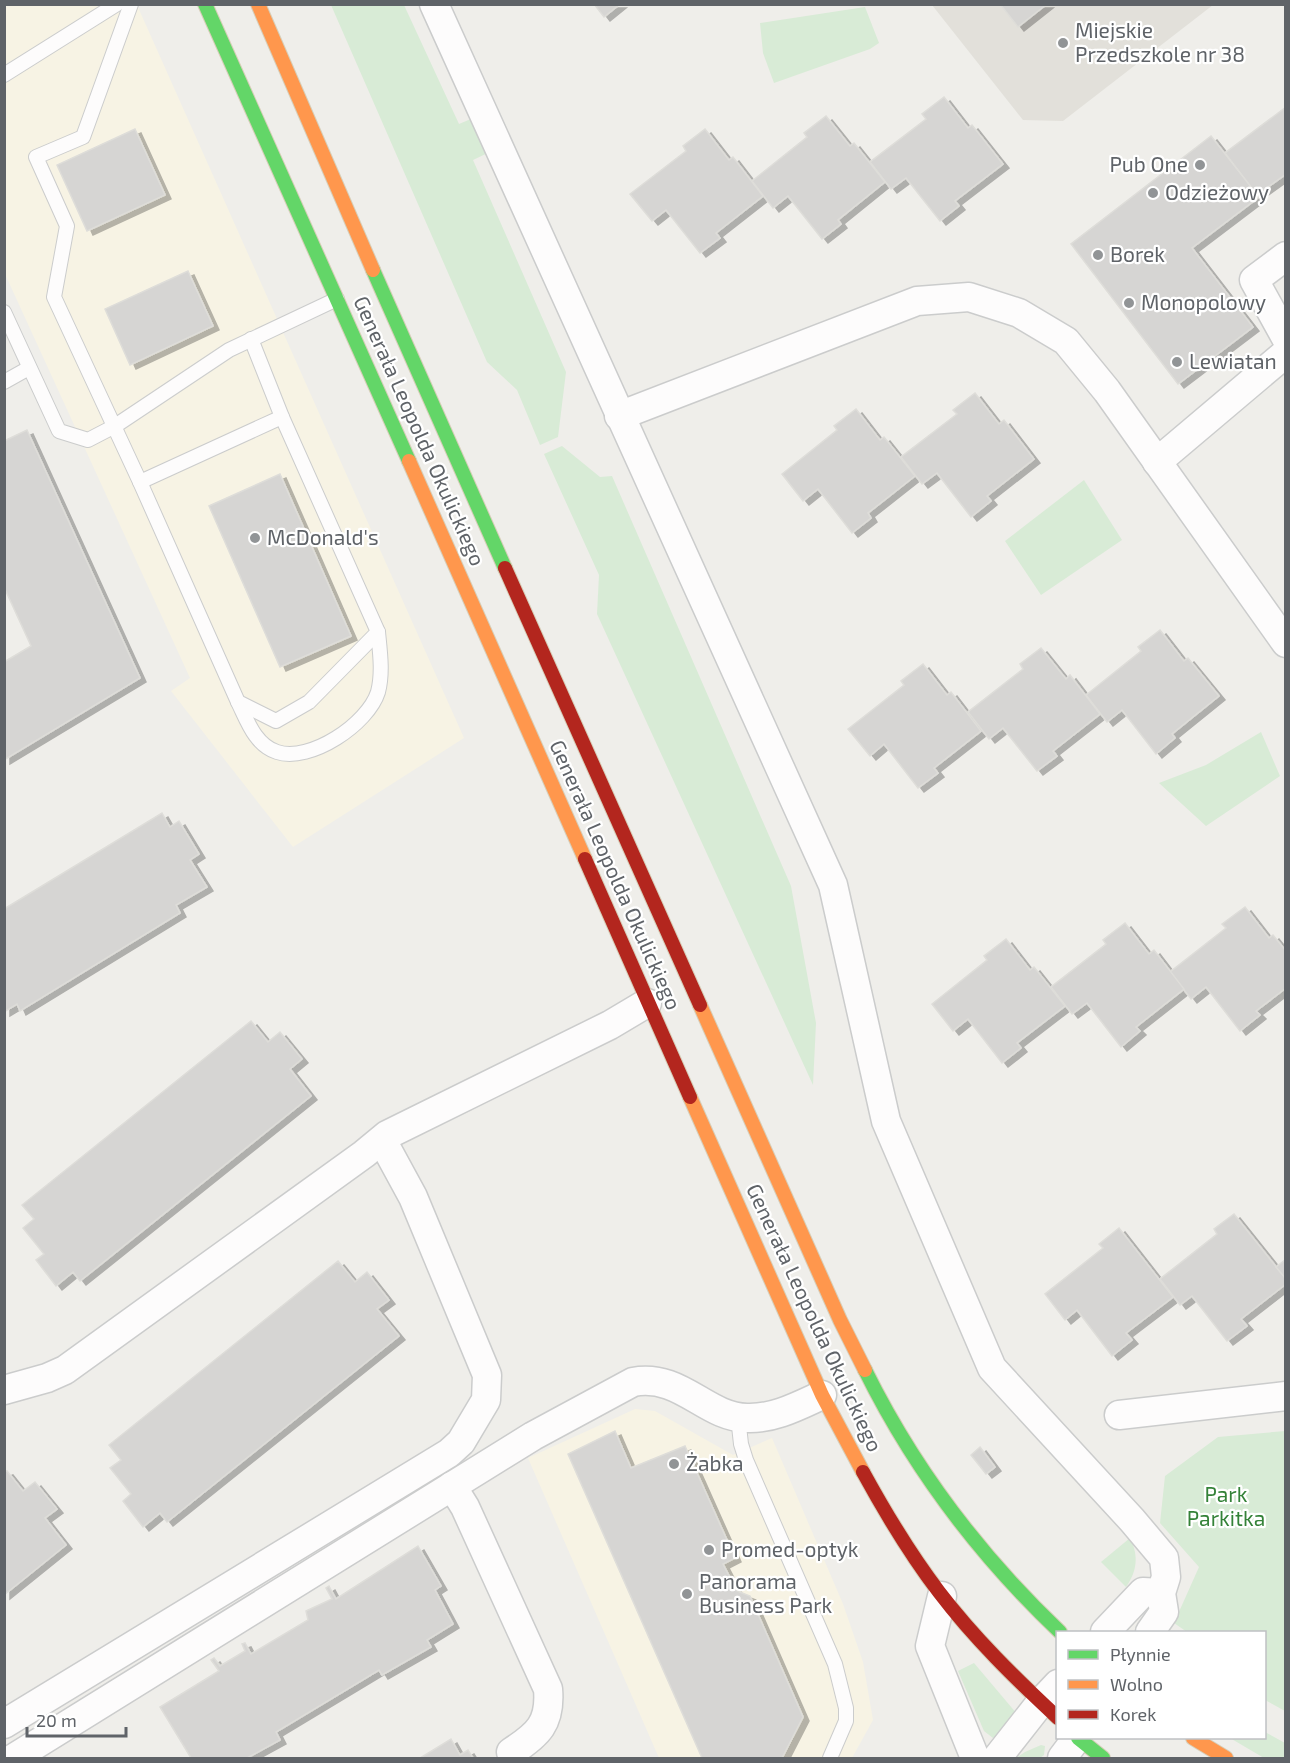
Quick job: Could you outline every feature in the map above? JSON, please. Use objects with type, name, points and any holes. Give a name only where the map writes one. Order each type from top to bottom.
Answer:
[{"type":"main road","name":"Generała Leopolda Okulickiego","points":[[205,4],[822,1395],[901,1538],[942,1596],[984,1644],[1052,1702]]},
{"type":"main road","name":"Generała Leopolda Okulickiego","points":[[258,4],[353,226],[840,1320],[884,1407],[915,1461],[994,1563],[1034,1608],[1059,1631]]},
{"type":"main road","points":[[1079,1739],[1103,1758]]},
{"type":"main road","points":[[1196,1739],[1226,1758]]},
{"type":"street","points":[[434,4],[832,885],[886,1121],[992,1368],[1164,1558],[1166,1577],[1161,1593],[1164,1612],[1151,1631]]},
{"type":"street","points":[[1286,256],[1254,280],[1286,338]]},
{"type":"street","points":[[619,416],[917,301],[969,297],[1019,313],[1066,341],[1107,391],[1286,643]]},
{"type":"street","points":[[1157,462],[1286,353]]},
{"type":"street","points":[[4,1390],[65,1370],[382,1140],[647,1004]]},
{"type":"street","points":[[4,1724],[449,1453],[461,1442],[486,1400],[487,1375],[413,1197],[382,1140]]},
{"type":"street","points":[[14,1758],[533,1436],[633,1382],[647,1379],[662,1382],[726,1414],[746,1418],[776,1415],[822,1395]]},
{"type":"street","points":[[1119,1415],[1286,1396]]},
{"type":"street","points":[[452,1486],[465,1507],[548,1689],[549,1703],[543,1725],[536,1735],[512,1752]]},
{"type":"street","points":[[1106,1631],[1143,1592],[1161,1593]]},
{"type":"street","points":[[942,1596],[930,1646],[975,1758]]},
{"type":"street","points":[[997,1758],[1052,1702]]},
{"type":"street","points":[[1062,1758],[1076,1739]]},
{"type":"lane","points":[[4,75],[117,4]]},
{"type":"lane","points":[[131,4],[83,137],[36,157],[67,226],[54,297],[115,426],[252,732],[276,752],[301,753],[336,738],[371,707],[378,691],[381,661],[378,632],[282,417],[251,339]]},
{"type":"lane","points":[[4,312],[59,431],[88,440],[115,426],[229,350],[337,299]]},
{"type":"lane","points":[[4,382],[29,368]]},
{"type":"lane","points":[[140,482],[282,417]]},
{"type":"lane","points":[[238,702],[276,722],[309,702],[378,632]]},
{"type":"lane","points":[[738,1417],[741,1444],[746,1460],[835,1664],[846,1708],[846,1721],[830,1758]]},
{"type":"shaded area","points":[[4,5],[137,5],[464,738],[293,847],[171,691],[190,678],[5,274]]},
{"type":"shaded area","name":"Miejskie Przedszkole nr 38","points":[[932,5],[1213,5],[1063,121],[1023,120]]},
{"type":"shaded area","points":[[635,1409],[655,1411],[733,1455],[772,1438],[843,1604],[863,1662],[873,1720],[852,1758],[659,1758],[528,1458]]},
{"type":"green space","points":[[331,5],[404,5],[459,124],[478,116],[494,150],[473,160],[566,372],[558,437],[540,445],[517,390],[487,362]]},
{"type":"green space","points":[[865,7],[879,43],[870,49],[774,83],[763,53],[760,23]]},
{"type":"green space","points":[[562,446],[600,477],[612,476],[791,886],[816,1023],[813,1085],[597,614],[599,575],[544,454]]},
{"type":"green space","points":[[1084,480],[1122,540],[1041,595],[1005,541]]},
{"type":"green space","points":[[1261,732],[1280,776],[1206,826],[1159,783],[1206,765]]},
{"type":"green space","name":"Park Parkitka","points":[[1285,1431],[1285,1711],[1266,1701],[1266,1631],[1186,1631],[1174,1623],[1199,1567],[1160,1523],[1165,1476],[1218,1437]]},
{"type":"green space","points":[[1130,1538],[1135,1551],[1136,1563],[1133,1575],[1126,1587],[1101,1562]]},
{"type":"green space","points":[[974,1663],[1017,1714],[1016,1721],[993,1738],[984,1731],[958,1671]]},
{"type":"green space","points":[[1266,1733],[1285,1743],[1285,1758],[1264,1758],[1232,1739],[1266,1739]]},
{"type":"green space","points":[[1041,1745],[1045,1746],[1044,1755],[1040,1758],[1016,1758],[1025,1752]]},
{"type":"building","points":[[594,4],[620,4],[604,17]]},
{"type":"building","points":[[1000,4],[1047,4],[1018,27]]},
{"type":"building","points":[[944,97],[968,128],[972,125],[1003,164],[955,201],[959,206],[940,221],[906,178],[891,189],[870,162],[926,119],[922,114]]},
{"type":"building","points":[[1286,107],[1286,174],[1257,195],[1225,153]]},
{"type":"building","points":[[826,116],[850,146],[854,143],[885,182],[838,220],[841,224],[822,239],[788,196],[773,208],[752,181],[807,137],[804,133]]},
{"type":"building","points":[[135,129],[165,195],[87,231],[57,165]]},
{"type":"building","points":[[705,129],[729,160],[733,157],[763,196],[716,233],[720,238],[700,253],[666,210],[652,221],[630,194],[686,151],[683,146]]},
{"type":"building","points":[[1211,136],[1259,197],[1192,248],[1253,327],[1178,384],[1071,244]]},
{"type":"building","points":[[188,271],[213,326],[130,365],[105,309]]},
{"type":"building","points":[[975,393],[999,424],[1004,420],[1034,459],[987,496],[991,501],[971,517],[937,473],[922,484],[901,457],[957,414],[953,410]]},
{"type":"building","points":[[856,409],[880,440],[884,437],[915,476],[868,513],[871,518],[852,533],[818,489],[803,501],[782,474],[837,430],[834,426]]},
{"type":"building","points":[[27,430],[140,678],[4,760],[4,662],[31,646],[4,587],[4,441]]},
{"type":"building","points":[[280,474],[351,636],[280,667],[209,506]]},
{"type":"building","points":[[1160,630],[1184,661],[1188,658],[1219,696],[1172,734],[1175,738],[1156,754],[1122,710],[1107,722],[1086,695],[1141,651],[1138,647]]},
{"type":"building","points":[[1041,648],[1066,679],[1070,675],[1100,714],[1053,751],[1057,756],[1037,771],[1003,728],[989,739],[968,712],[1023,669],[1020,664]]},
{"type":"building","points":[[923,664],[947,695],[951,692],[981,731],[934,768],[938,773],[918,788],[884,744],[870,756],[848,729],[904,685],[901,681]]},
{"type":"building","points":[[162,813],[170,827],[179,821],[199,854],[190,860],[207,887],[176,905],[180,913],[20,1011],[17,1004],[4,1012],[4,909]]},
{"type":"building","points":[[1245,907],[1269,938],[1273,935],[1286,951],[1286,988],[1256,1011],[1260,1015],[1240,1031],[1206,987],[1191,999],[1170,972],[1226,928],[1222,924]]},
{"type":"building","points":[[1125,923],[1149,954],[1154,950],[1184,989],[1136,1027],[1140,1031],[1121,1047],[1087,1003],[1072,1014],[1051,987],[1106,944],[1103,940]]},
{"type":"building","points":[[1006,939],[1030,970],[1034,967],[1065,1006],[1017,1043],[1021,1048],[1002,1063],[968,1019],[953,1031],[932,1004],[987,960],[984,956]]},
{"type":"building","points":[[251,1021],[268,1042],[280,1032],[302,1059],[290,1069],[311,1096],[80,1281],[73,1272],[56,1286],[36,1260],[44,1254],[23,1228],[34,1219],[22,1205]]},
{"type":"building","points":[[1234,1214],[1286,1279],[1286,1284],[1241,1319],[1247,1326],[1227,1341],[1192,1296],[1180,1305],[1160,1279],[1217,1234],[1214,1229]]},
{"type":"building","points":[[1119,1228],[1173,1297],[1126,1333],[1132,1340],[1112,1356],[1077,1310],[1065,1320],[1045,1294],[1103,1248],[1099,1244]]},
{"type":"building","points":[[1286,1259],[1286,1279],[1276,1267]]},
{"type":"building","points":[[338,1261],[355,1282],[367,1272],[389,1300],[377,1309],[399,1336],[167,1522],[160,1513],[143,1527],[123,1501],[131,1494],[110,1468],[121,1460],[109,1445]]},
{"type":"building","name":"Panorama Business Park","points":[[615,1431],[631,1468],[685,1446],[735,1558],[723,1564],[737,1591],[750,1596],[803,1717],[782,1758],[702,1758],[568,1454]]},
{"type":"building","points":[[980,1447],[995,1467],[986,1474],[971,1455]]},
{"type":"building","points":[[7,1471],[23,1491],[35,1482],[57,1509],[45,1518],[66,1545],[4,1595],[4,1472]]},
{"type":"building","points":[[418,1546],[441,1586],[435,1590],[453,1624],[427,1640],[431,1647],[382,1675],[379,1670],[276,1732],[280,1740],[247,1758],[191,1758],[160,1707],[219,1671],[211,1660],[214,1658],[220,1666],[245,1651],[242,1644],[245,1643],[251,1654],[308,1620],[306,1611],[332,1599],[326,1588],[329,1586],[336,1599]]},
{"type":"building","points":[[451,1739],[460,1755],[468,1750],[473,1758],[420,1758]]},
{"type":"traffic: fast","points":[[205,4],[409,461]]},
{"type":"traffic: fast","points":[[373,270],[505,568]]},
{"type":"traffic: fast","points":[[865,1370],[905,1442],[951,1510],[1003,1573],[1059,1631]]},
{"type":"traffic: fast","points":[[1079,1739],[1103,1758]]},
{"type":"traffic: slow","points":[[258,4],[373,270]]},
{"type":"traffic: slow","points":[[409,461],[585,859]]},
{"type":"traffic: slow","points":[[700,1005],[840,1320],[865,1370]]},
{"type":"traffic: slow","points":[[690,1097],[822,1395],[863,1472]]},
{"type":"traffic: slow","points":[[1195,1739],[1226,1758]]},
{"type":"traffic: jam","points":[[505,568],[700,1005]]},
{"type":"traffic: jam","points":[[585,859],[690,1097]]},
{"type":"traffic: jam","points":[[863,1472],[908,1548],[952,1609],[996,1658],[1056,1716]]},
{"type":"place","name":"Miejskie Przedszkole nr 38","points":[[1063,43]]},
{"type":"place","name":"Pub One","points":[[1200,165]]},
{"type":"place","name":"Odzieżowy","points":[[1153,193]]},
{"type":"place","name":"Borek","points":[[1098,255]]},
{"type":"place","name":"Monopolowy","points":[[1129,303]]},
{"type":"place","name":"Lewiatan","points":[[1177,362]]},
{"type":"place","name":"McDonald's","points":[[255,538]]},
{"type":"place","name":"Żabka","points":[[674,1464]]},
{"type":"place","name":"Promed-optyk","points":[[709,1550]]},
{"type":"place","name":"Panorama Business Park","points":[[687,1594]]}]
